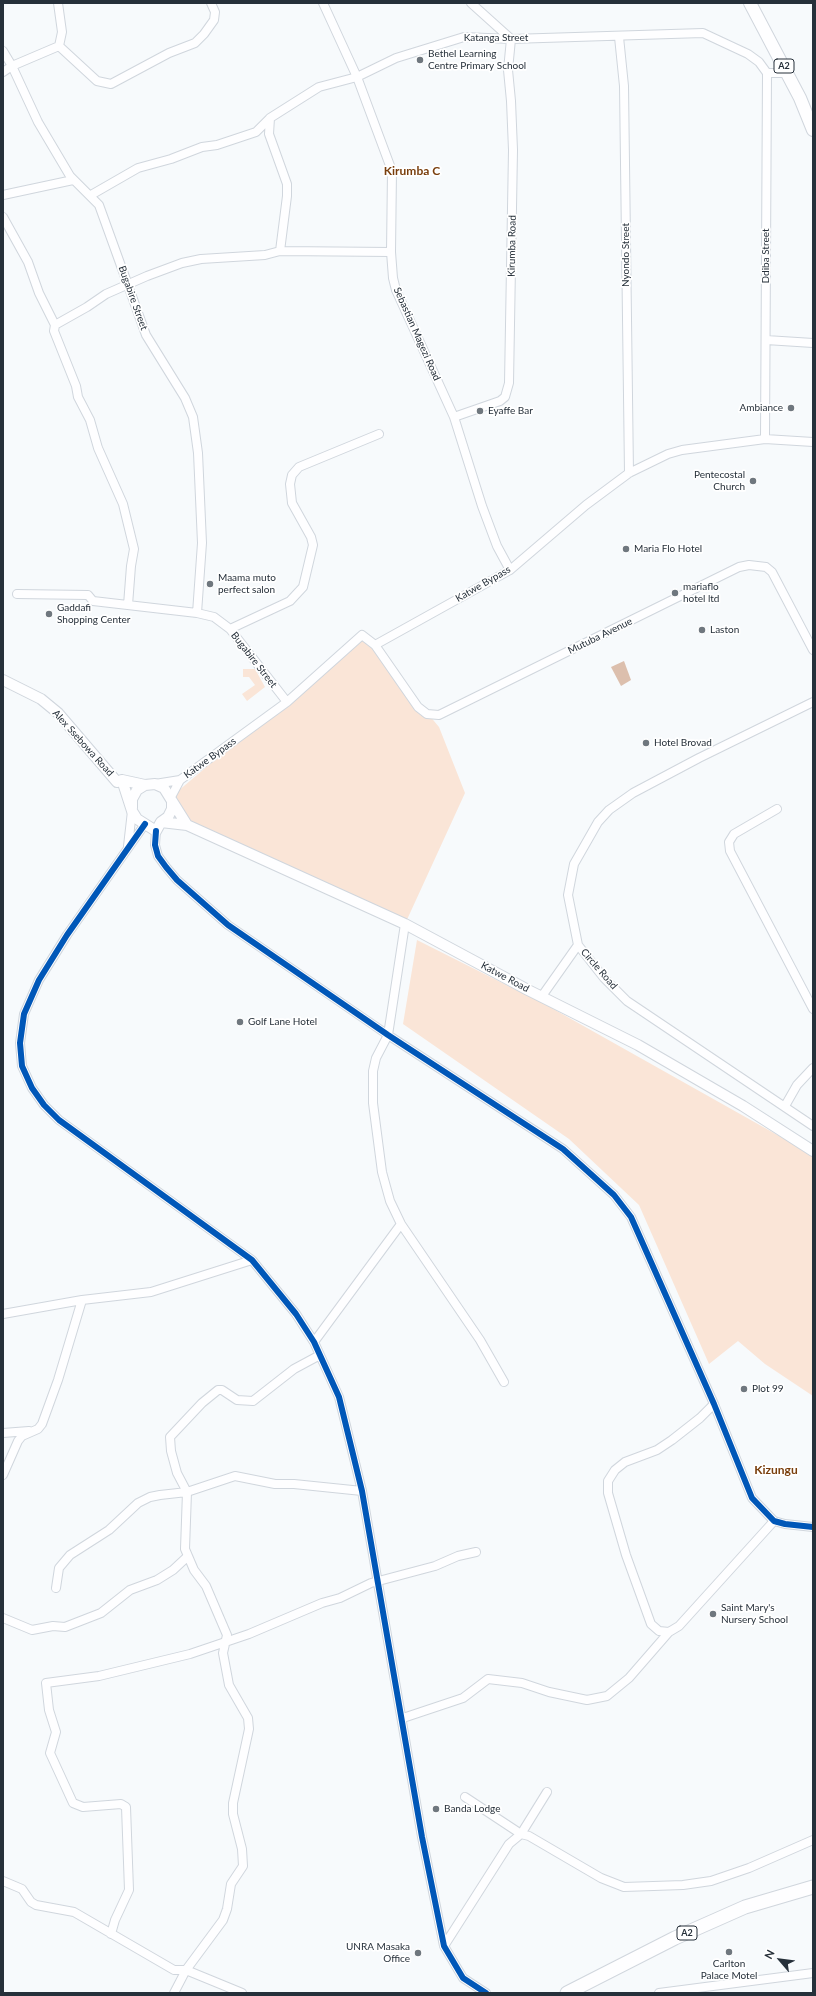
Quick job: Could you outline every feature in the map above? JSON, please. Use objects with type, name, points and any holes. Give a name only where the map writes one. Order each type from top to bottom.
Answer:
[{"type":"highway","name":"A2","points":[[567,1993],[675,1938],[745,1907],[813,1887]]},
{"type":"main road","name":"A2","points":[[750,3],[788,73],[813,130]]},
{"type":"street","points":[[58,3],[62,32],[59,46]]},
{"type":"street","points":[[59,46],[97,80],[111,84],[169,52],[195,43],[204,34],[214,20],[215,12],[211,3]]},
{"type":"street","name":"Sebastian Magezi Road","points":[[323,3],[357,77],[392,171],[393,236],[391,252],[393,278],[396,290],[454,417],[482,506],[497,546],[510,570]]},
{"type":"street","points":[[471,3],[511,39]]},
{"type":"street","name":"Katanga Street","points":[[90,195],[138,168],[170,159],[202,147],[217,145],[256,132],[270,118],[319,87],[357,77],[396,58],[464,37],[511,39],[703,34],[748,54],[760,62],[767,73]]},
{"type":"street","name":"Nyondo Street","points":[[619,37],[624,86],[627,417],[629,473]]},
{"type":"street","name":"Kirumba Road","points":[[454,417],[500,401],[505,397],[509,383],[513,150],[508,70],[511,39]]},
{"type":"street","points":[[3,72],[12,66],[59,46]]},
{"type":"street","name":"Bugabire Street","points":[[3,51],[12,66],[38,122],[73,180],[99,204],[146,335],[186,398],[193,417],[198,453],[202,543],[197,613]]},
{"type":"street","points":[[767,73],[788,73]]},
{"type":"street","name":"Ddiba Street","points":[[765,439],[767,73]]},
{"type":"street","points":[[270,118],[269,134],[287,184],[287,196],[280,251]]},
{"type":"street","points":[[256,132],[269,134]]},
{"type":"street","points":[[3,195],[73,180]]},
{"type":"street","points":[[3,217],[28,262],[39,293],[55,325],[54,331],[76,386],[78,398],[90,420],[98,448],[123,504],[134,550],[130,566],[128,606]]},
{"type":"street","points":[[55,325],[87,307],[106,294],[127,284],[201,259],[265,255],[280,251],[391,252]]},
{"type":"street","points":[[132,296],[140,279]]},
{"type":"street","points":[[766,340],[813,344]]},
{"type":"street","points":[[230,629],[290,601],[303,587],[313,545],[311,537],[292,503],[290,484],[292,475],[299,467],[379,434]]},
{"type":"street","name":"Katwe Bypass","points":[[150,784],[180,780],[287,702],[362,635],[375,645],[510,570],[586,504],[629,473],[668,454],[682,450],[765,439],[813,442]]},
{"type":"street","name":"Mutuba Avenue","points":[[375,645],[418,707],[427,714],[439,715],[739,567],[749,565],[766,568],[772,572],[813,650]]},
{"type":"street","name":"Bugabire Street","points":[[17,594],[88,595],[93,601],[197,613],[214,617],[230,629],[287,702]]},
{"type":"street","name":"Alex Ssebowa Road","points":[[3,680],[41,699],[58,713],[117,782],[122,780]]},
{"type":"street","name":"Circle Road","points":[[813,702],[699,758],[633,793],[609,810],[598,822],[574,864],[568,895],[578,945],[604,978],[627,1001],[813,1126]]},
{"type":"street","points":[[159,827],[145,824],[137,819],[132,810],[122,780],[150,784],[164,788],[187,825]]},
{"type":"street","name":"Katwe Bypass","points":[[172,799],[180,780]]},
{"type":"street","points":[[128,847],[132,799],[137,790],[150,784]]},
{"type":"street","points":[[172,799],[172,809],[168,817],[159,827],[155,845],[158,856],[177,880],[196,898],[228,924],[388,1035],[562,1149],[614,1195],[631,1218],[714,1404],[752,1498],[774,1521],[785,1524],[813,1527]]},
{"type":"street","points":[[777,809],[734,834],[729,842],[730,851],[813,1009]]},
{"type":"street","points":[[145,824],[39,980],[24,1014],[20,1043],[22,1066],[32,1088],[44,1105],[59,1120],[252,1260],[296,1314],[314,1342],[340,1397],[362,1491],[403,1718],[422,1837],[444,1946],[463,1978],[486,1993]]},
{"type":"street","name":"Katwe Road","points":[[159,827],[187,825],[405,924],[638,1045],[743,1106],[813,1151]]},
{"type":"street","points":[[405,924],[388,1035],[376,1058],[373,1071],[373,1103],[382,1172],[390,1201],[402,1224],[480,1340],[504,1382]]},
{"type":"street","points":[[542,996],[578,945]]},
{"type":"street","points":[[785,1106],[797,1084],[813,1068]]},
{"type":"street","points":[[314,1342],[402,1224]]},
{"type":"street","points":[[3,1314],[82,1300],[151,1292],[252,1260]]},
{"type":"street","points":[[3,1475],[18,1441],[22,1436],[34,1431],[42,1424],[58,1380],[82,1300]]},
{"type":"street","points":[[174,1993],[186,1970],[223,1920],[228,1909],[231,1884],[243,1866],[242,1849],[233,1814],[233,1803],[249,1729],[248,1718],[229,1685],[223,1653],[227,1635],[206,1586],[187,1557],[184,1536],[187,1492],[177,1473],[171,1451],[170,1436],[191,1414],[218,1390],[222,1390],[237,1400],[253,1401],[294,1369],[320,1355]]},
{"type":"street","points":[[669,1632],[659,1631],[652,1624],[626,1555],[608,1493],[608,1481],[615,1470],[626,1462],[658,1450],[700,1418],[714,1404]]},
{"type":"street","points":[[3,1433],[34,1431]]},
{"type":"street","points":[[56,1588],[59,1568],[70,1555],[109,1530],[138,1503],[150,1497],[187,1492],[235,1476],[275,1484],[294,1484],[362,1491]]},
{"type":"street","points":[[173,1494],[186,1503]]},
{"type":"street","points":[[403,1718],[463,1698],[488,1679],[522,1683],[549,1692],[587,1700],[607,1696],[629,1678],[669,1632],[679,1626],[774,1521]]},
{"type":"street","points":[[111,1934],[115,1920],[130,1890],[126,1807],[121,1804],[83,1807],[73,1803],[50,1753],[56,1732],[49,1710],[46,1683],[99,1676],[190,1654],[226,1642],[322,1603],[340,1598],[371,1583],[436,1566],[458,1556],[476,1552]]},
{"type":"street","points":[[3,1618],[32,1630],[53,1626],[65,1627],[100,1613],[130,1590],[157,1580],[173,1570],[187,1557]]},
{"type":"street","points":[[444,1946],[509,1844],[521,1834],[547,1792]]},
{"type":"street","points":[[465,1797],[521,1834],[529,1836],[602,1878],[624,1887],[682,1885],[711,1881],[749,1868],[813,1840]]},
{"type":"street","points":[[3,1881],[22,1889],[31,1902],[36,1905],[74,1912],[174,1970],[186,1970],[242,1993]]},
{"type":"street","points":[[659,1993],[813,1973]]},
{"type":"shaded area","points":[[362,635],[439,727],[465,793],[405,924],[199,831],[171,797]]},
{"type":"shaded area","points":[[624,661],[631,680],[621,686],[611,667]]},
{"type":"shaded area","points":[[243,669],[255,669],[265,687],[247,701],[242,694],[255,685],[249,677],[243,677]]},
{"type":"shaded area","points":[[417,940],[548,1006],[813,1155],[813,1396],[765,1364],[738,1341],[709,1364],[639,1205],[569,1139],[403,1024]]},
{"type":"cycle path","points":[[145,824],[67,935],[39,980],[24,1014],[20,1043],[22,1066],[32,1088],[44,1105],[59,1120],[252,1260],[296,1314],[314,1342],[339,1397],[362,1491],[422,1837],[444,1946],[463,1978],[486,1993]]},
{"type":"cycle path","points":[[156,831],[155,845],[158,856],[166,867],[177,880],[228,925],[388,1035],[563,1149],[614,1195],[631,1217],[714,1404],[752,1498],[774,1521],[785,1524],[813,1527]]},
{"type":"place","name":"Bethel Learning Centre Primary School","points":[[420,60]]},
{"type":"place","name":"Ambiance","points":[[791,408]]},
{"type":"place","name":"Eyaffe Bar","points":[[480,411]]},
{"type":"place","name":"Pentecostal Church","points":[[753,481]]},
{"type":"place","name":"Maria Flo Hotel","points":[[626,549]]},
{"type":"place","name":"Maama muto perfect salon","points":[[210,584]]},
{"type":"place","name":"mariaflo hotel ltd","points":[[675,593]]},
{"type":"place","name":"Gaddafi Shopping Center","points":[[49,614]]},
{"type":"place","name":"Laston","points":[[702,630]]},
{"type":"place","name":"Hotel Brovad","points":[[646,743]]},
{"type":"place","name":"Golf Lane Hotel","points":[[240,1022]]},
{"type":"place","name":"Plot 99","points":[[744,1389]]},
{"type":"place","name":"Saint Mary's Nursery School","points":[[713,1614]]},
{"type":"place","name":"Banda Lodge","points":[[436,1809]]},
{"type":"place","name":"Carlton Palace Motel","points":[[729,1952]]},
{"type":"place","name":"UNRA Masaka Office","points":[[418,1953]]},
{"type":"district","name":"Kirumba C","points":[[412,171]]},
{"type":"district","name":"Kizungu","points":[[776,1470]]}]
